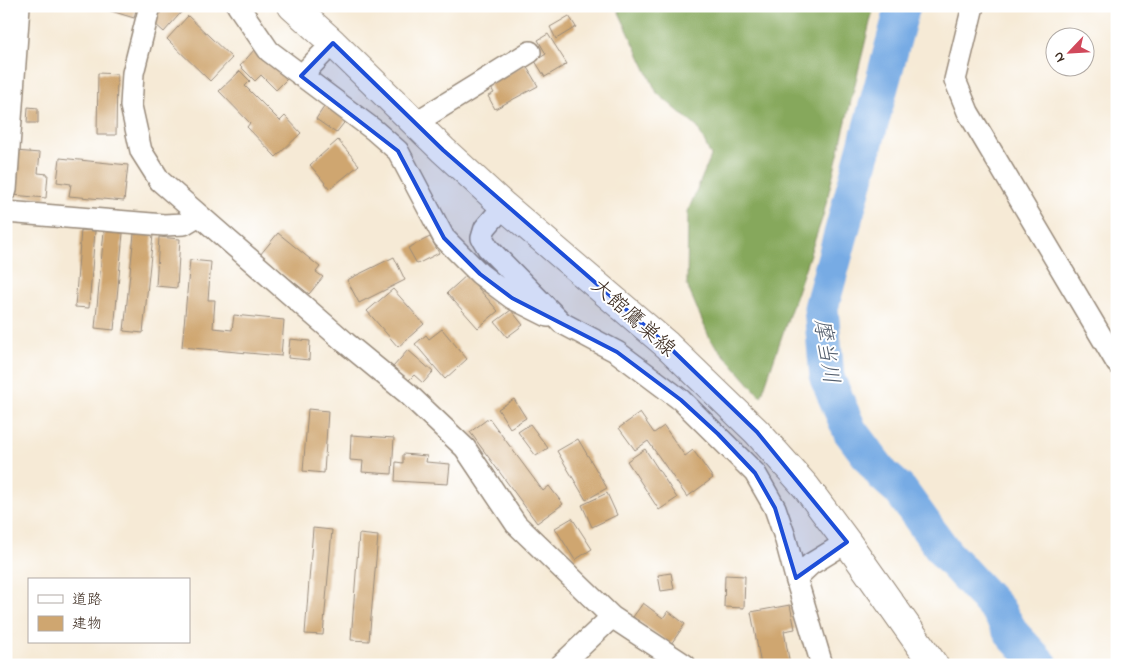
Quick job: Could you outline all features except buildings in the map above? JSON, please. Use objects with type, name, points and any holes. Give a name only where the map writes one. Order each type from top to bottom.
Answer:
[{"type":"main road","name":"大館鷹巣線","points":[[292,6],[504,206],[667,345],[757,432],[806,487],[934,665]]},
{"type":"street","points":[[6,190],[19,6]]},
{"type":"street","points":[[150,6],[133,73],[131,106],[141,151],[160,181],[346,343],[407,393],[465,448],[516,524],[612,617],[685,665]]},
{"type":"street","points":[[238,6],[269,52],[398,151],[444,238],[480,274],[512,298],[617,352],[681,400],[756,473],[775,508],[785,537],[822,665]]},
{"type":"street","points":[[973,6],[955,80],[968,112],[1117,363]]},
{"type":"street","points":[[301,76],[333,43]]},
{"type":"street","points":[[415,123],[530,52]]},
{"type":"street","points":[[360,120],[386,95]]},
{"type":"street","points":[[504,206],[485,228],[482,238],[488,248],[562,323]]},
{"type":"street","points":[[6,212],[164,225],[184,224],[199,214]]},
{"type":"street","points":[[796,578],[811,564],[847,542]]},
{"type":"street","points":[[560,665],[612,617]]},
{"type":"highlighted area","points":[[333,43],[443,150],[667,345],[757,432],[847,542],[796,578],[775,508],[755,473],[718,434],[681,400],[617,352],[512,298],[480,274],[444,238],[398,151],[301,76]]},
{"type":"green space","points":[[616,6],[874,6],[823,216],[761,397],[710,339],[687,285],[688,211],[711,156],[698,128],[657,93]]},
{"type":"waterway","name":"摩当川","points":[[903,6],[821,308],[827,378],[850,431],[883,475],[900,490],[946,554],[998,610],[1013,635],[1041,665]]}]
